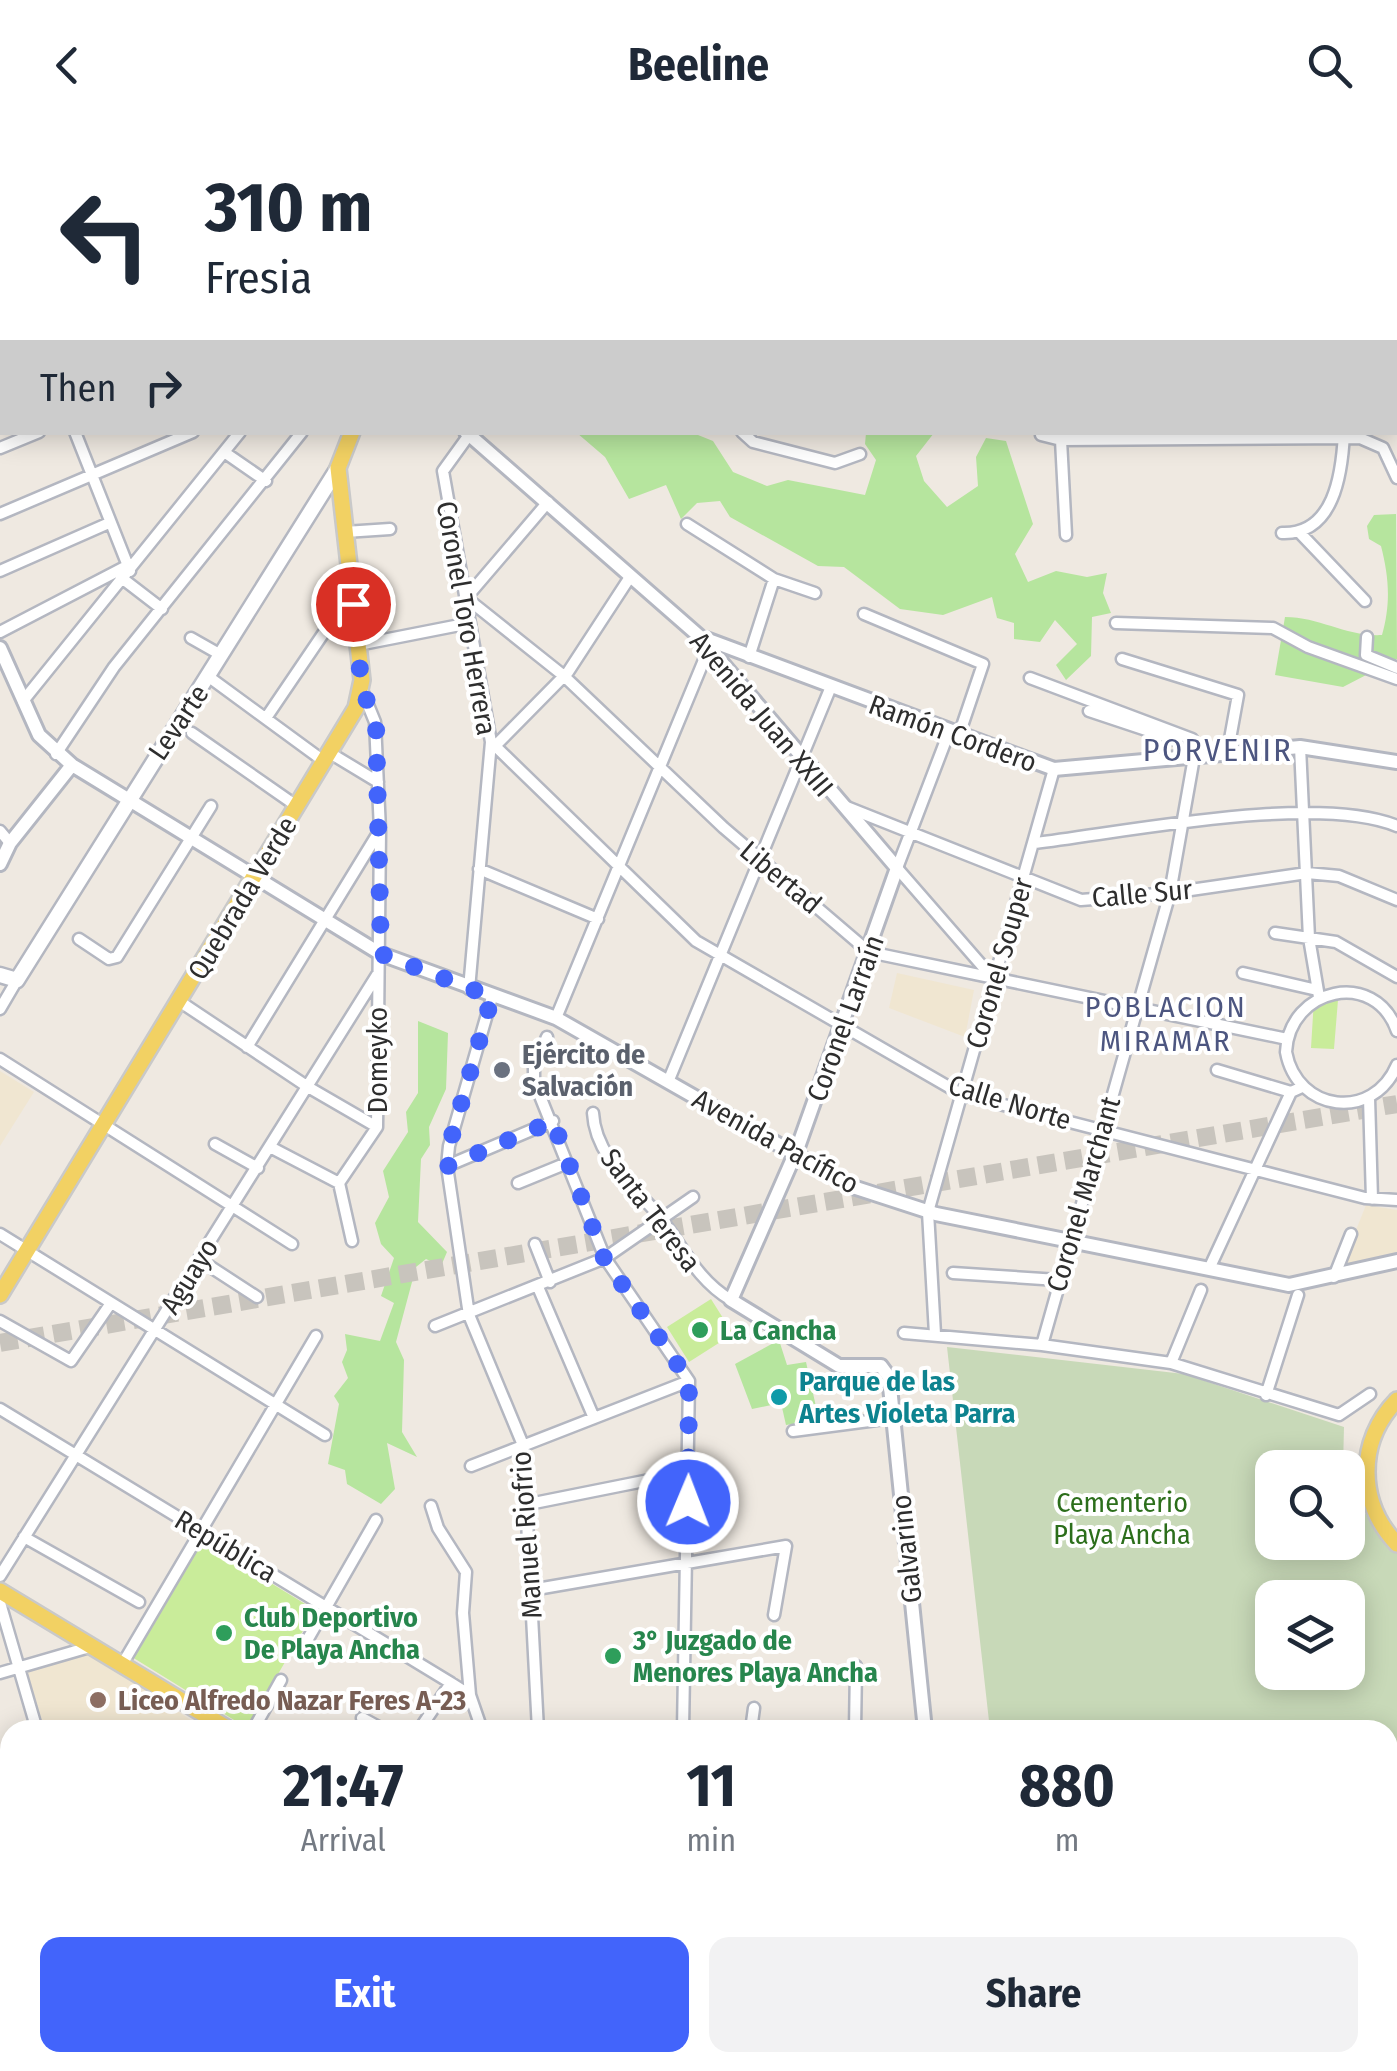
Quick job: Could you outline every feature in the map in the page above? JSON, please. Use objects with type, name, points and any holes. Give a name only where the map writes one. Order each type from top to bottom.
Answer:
[{"type":"main road","name":"Levarte","points":[[17,980],[338,468],[351,435]]},
{"type":"main road","points":[[338,468],[362,689]]},
{"type":"main road","name":"Quebrada Verde","points":[[0,1295],[328,758],[356,708],[362,689]]},
{"type":"main road","points":[[0,975],[17,980]]},
{"type":"main road","points":[[1397,1400],[1376,1428],[1365,1466],[1373,1506],[1397,1544]]},
{"type":"main road","points":[[0,1592],[214,1720]]},
{"type":"street","points":[[0,448],[32,435]]},
{"type":"street","points":[[76,435],[126,572],[162,609]]},
{"type":"street","points":[[0,514],[186,435]]},
{"type":"street","points":[[23,701],[235,435]]},
{"type":"street","points":[[0,648],[38,735],[56,754],[114,667],[300,435]]},
{"type":"street","name":"Coronel Toro Herrera","points":[[467,435],[443,471],[493,744],[468,989]]},
{"type":"street","name":"Avenida Juan XXIII","points":[[469,435],[699,636],[838,804],[992,976]]},
{"type":"street","points":[[745,435],[753,442],[835,463],[860,454]]},
{"type":"street","points":[[1041,435],[1061,440],[1344,435],[1383,448],[1397,478]]},
{"type":"street","points":[[1282,533],[1301,534],[1319,522],[1331,501],[1344,435]]},
{"type":"street","points":[[1061,440],[1066,535]]},
{"type":"street","points":[[224,452],[266,481]]},
{"type":"street","points":[[466,597],[548,502]]},
{"type":"street","points":[[0,571],[109,523]]},
{"type":"street","points":[[687,524],[774,579],[815,593]]},
{"type":"street","points":[[345,532],[390,529]]},
{"type":"street","points":[[1301,534],[1365,601]]},
{"type":"street","points":[[0,632],[126,572]]},
{"type":"street","points":[[493,744],[564,676],[630,578]]},
{"type":"street","points":[[749,657],[774,579]]},
{"type":"street","name":"Libertad","points":[[466,597],[564,676],[658,768],[869,952],[1287,1039]]},
{"type":"street","name":"Coronel Larraín","points":[[730,1300],[842,1027],[910,830],[983,664],[864,614]]},
{"type":"street","points":[[358,645],[470,623]]},
{"type":"street","points":[[1116,623],[1272,628],[1308,647],[1397,680]]},
{"type":"street","points":[[266,718],[327,628]]},
{"type":"street","name":"Ramón Cordero","points":[[699,636],[1054,769],[1196,749],[1300,747],[1397,762]]},
{"type":"street","points":[[1367,637],[1366,655],[1397,668]]},
{"type":"street","points":[[191,638],[221,655]]},
{"type":"street","points":[[556,1018],[709,648]]},
{"type":"street","points":[[1122,658],[1238,695],[1228,750]]},
{"type":"street","points":[[208,676],[328,758],[378,782]]},
{"type":"street","points":[[1030,678],[1192,739],[1196,749]]},
{"type":"street","points":[[668,1082],[830,688]]},
{"type":"street","name":"Domeyko","points":[[339,1183],[377,1127],[380,830],[376,722],[362,689]]},
{"type":"street","points":[[1089,711],[1196,749]]},
{"type":"street","points":[[192,733],[298,807]]},
{"type":"street","name":"Calle Norte","points":[[493,744],[696,941],[961,1094],[1372,1199],[1397,1200]]},
{"type":"street","points":[[1300,747],[1310,938],[1318,994]]},
{"type":"street","name":"Coronel Marchant","points":[[1042,1345],[1100,1129],[1170,893],[1196,749]]},
{"type":"street","name":"Avenida Pacífico","points":[[56,754],[381,954],[556,1018],[853,1187],[928,1212],[1289,1285],[1397,1261]]},
{"type":"street","points":[[0,864],[10,844],[72,765]]},
{"type":"street","name":"Coronel Souper","points":[[935,1334],[928,1212],[992,976],[1054,769]]},
{"type":"street","name":"Calle Sur","points":[[838,804],[1093,902],[1306,873],[1339,876],[1397,900]]},
{"type":"street","points":[[79,939],[110,959],[117,958],[211,806]]},
{"type":"street","points":[[1035,842],[1303,812],[1350,813],[1397,826]]},
{"type":"street","points":[[247,1046],[380,830]]},
{"type":"street","points":[[0,831],[10,844]]},
{"type":"street","points":[[478,869],[598,919]]},
{"type":"street","points":[[1274,933],[1348,947],[1397,977]]},
{"type":"street","points":[[1243,973],[1318,994],[1355,992],[1386,1011],[1397,1032]]},
{"type":"street","name":"Aguayo","points":[[0,1576],[378,975]]},
{"type":"street","name":"Levarte","points":[[0,1009],[17,980]]},
{"type":"street","points":[[1210,1269],[1255,1168],[1297,1089],[1289,1065],[1287,1039],[1298,1014],[1318,994]]},
{"type":"street","name":"Manuel Riofrio","points":[[492,997],[449,1146],[448,1166],[469,1315],[523,1446],[538,1720]]},
{"type":"street","points":[[179,1001],[308,1087],[377,1127]]},
{"type":"street","points":[[547,1037],[533,1074],[604,1258],[689,1381],[684,1720]]},
{"type":"street","points":[[0,1059],[292,1244]]},
{"type":"street","points":[[1217,1070],[1297,1089],[1333,1104],[1369,1098],[1382,1089],[1397,1065]]},
{"type":"street","points":[[1369,1098],[1372,1199]]},
{"type":"street","name":"Santa Teresa","points":[[592,1113],[594,1129],[608,1156],[660,1218],[704,1280],[839,1366],[885,1369]]},
{"type":"street","points":[[448,1166],[553,1121]]},
{"type":"street","points":[[215,1144],[258,1168]]},
{"type":"street","points":[[270,1147],[339,1183],[352,1241]]},
{"type":"street","points":[[518,1183],[568,1163]]},
{"type":"street","points":[[436,1326],[538,1288],[604,1258],[693,1197]]},
{"type":"street","points":[[0,1234],[325,1435]]},
{"type":"street","points":[[1334,1276],[1351,1234]]},
{"type":"street","points":[[534,1244],[550,1282]]},
{"type":"street","points":[[200,1260],[257,1297]]},
{"type":"street","points":[[953,1273],[1058,1280]]},
{"type":"street","points":[[538,1288],[594,1418]]},
{"type":"street","points":[[1171,1363],[1201,1290]]},
{"type":"street","points":[[1266,1394],[1298,1295]]},
{"type":"street","points":[[0,1321],[72,1361],[112,1302]]},
{"type":"street","points":[[904,1333],[1042,1345],[1171,1363],[1339,1415],[1370,1394]]},
{"type":"street","points":[[122,1663],[316,1336]]},
{"type":"street","name":"Galvarino","points":[[885,1369],[923,1720]]},
{"type":"street","points":[[471,1466],[689,1381]]},
{"type":"street","name":"República","points":[[0,1409],[470,1695]]},
{"type":"street","points":[[793,1432],[892,1418]]},
{"type":"street","points":[[529,1504],[689,1472]]},
{"type":"street","points":[[431,1506],[438,1528],[466,1572],[463,1612],[470,1695],[479,1720]]},
{"type":"street","points":[[304,1644],[376,1520]]},
{"type":"street","points":[[24,1537],[139,1602]]},
{"type":"street","points":[[531,1590],[786,1546],[774,1615]]},
{"type":"street","points":[[0,1603],[34,1720]]},
{"type":"street","points":[[0,1674],[94,1646]]},
{"type":"street","points":[[855,1720],[856,1666]]},
{"type":"street","points":[[258,1720],[280,1680]]},
{"type":"street","points":[[426,1720],[450,1683]]},
{"type":"street","points":[[752,1720],[754,1708]]},
{"type":"street","points":[[362,1718],[366,1720]]},
{"type":"shaded area","points":[[897,973],[974,990],[965,1037],[889,1008]]},
{"type":"shaded area","points":[[0,1071],[34,1092],[0,1146]]},
{"type":"shaded area","points":[[1366,1205],[1397,1210],[1397,1252],[1342,1265]]},
{"type":"shaded area","name":"Liceo Alfredo Nazar Feres A-23","points":[[88,1652],[191,1720],[41,1720],[26,1670]]},
{"type":"green space","points":[[579,435],[698,435],[713,441],[733,472],[767,486],[788,480],[865,495],[876,460],[865,444],[866,435],[932,435],[916,456],[924,481],[947,507],[978,486],[976,457],[986,438],[1006,441],[1033,524],[1015,554],[1028,582],[1056,571],[1087,577],[1107,573],[1103,593],[1111,613],[1092,617],[1091,656],[1066,680],[1056,665],[1077,644],[1055,620],[1040,642],[1014,639],[1014,623],[997,618],[992,597],[943,615],[900,609],[844,567],[818,566],[730,517],[720,501],[697,503],[681,519],[666,485],[629,499],[605,457]]},
{"type":"green space","points":[[1396,514],[1397,659],[1343,687],[1275,675],[1285,617],[1382,635],[1388,601],[1386,568],[1381,546],[1369,539],[1367,526],[1374,515]]},
{"type":"green space","points":[[1314,999],[1338,1000],[1334,1049],[1311,1048]]},
{"type":"green space","points":[[418,1021],[448,1033],[446,1089],[429,1127],[430,1145],[421,1159],[418,1222],[447,1252],[441,1266],[426,1259],[416,1267],[396,1342],[404,1360],[402,1432],[417,1457],[387,1443],[395,1489],[381,1504],[347,1484],[345,1470],[328,1464],[339,1404],[334,1396],[348,1378],[342,1362],[347,1350],[345,1334],[380,1341],[394,1303],[381,1296],[394,1258],[381,1244],[375,1223],[389,1197],[383,1171],[408,1132],[406,1112],[418,1093]]},
{"type":"green space","name":"La Cancha","points":[[711,1299],[733,1334],[689,1362],[667,1327]]},
{"type":"green space","name":"Parque de las Artes Violeta Parra","points":[[779,1340],[787,1365],[806,1362],[819,1420],[786,1425],[781,1403],[752,1409],[735,1364]]},
{"type":"green space","name":"Cementerio Playa Ancha","points":[[947,1347],[1184,1374],[1344,1427],[1343,1450],[1255,1450],[1255,1560],[1365,1560],[1365,1513],[1397,1552],[1397,1720],[989,1720]]},
{"type":"green space","name":"Club Deportivo De Playa Ancha","points":[[200,1540],[315,1610],[252,1720],[234,1720],[132,1657]]},
{"type":"tunnel","points":[[0,1343],[1397,1104]]},
{"type":"place","name":"Ejército de Salvación","points":[[502,1070]]},
{"type":"place","name":"La Cancha","points":[[700,1330]]},
{"type":"place","name":"Parque de las Artes Violeta Parra","points":[[779,1397]]},
{"type":"place","name":"Club Deportivo De Playa Ancha","points":[[224,1633]]},
{"type":"place","name":"3° Juzgado de Menores Playa Ancha","points":[[613,1656]]},
{"type":"place","name":"Liceo Alfredo Nazar Feres A-23","points":[[98,1700]]},
{"type":"district","name":"PORVENIR","points":[[1218,750]]},
{"type":"district","name":"POBLACION MIRAMAR","points":[[1166,1024]]},
{"type":"route","points":[[353,604],[362,689],[376,722],[381,954],[492,997],[449,1146],[448,1166],[553,1121],[604,1258],[689,1381],[688,1502]]}]
